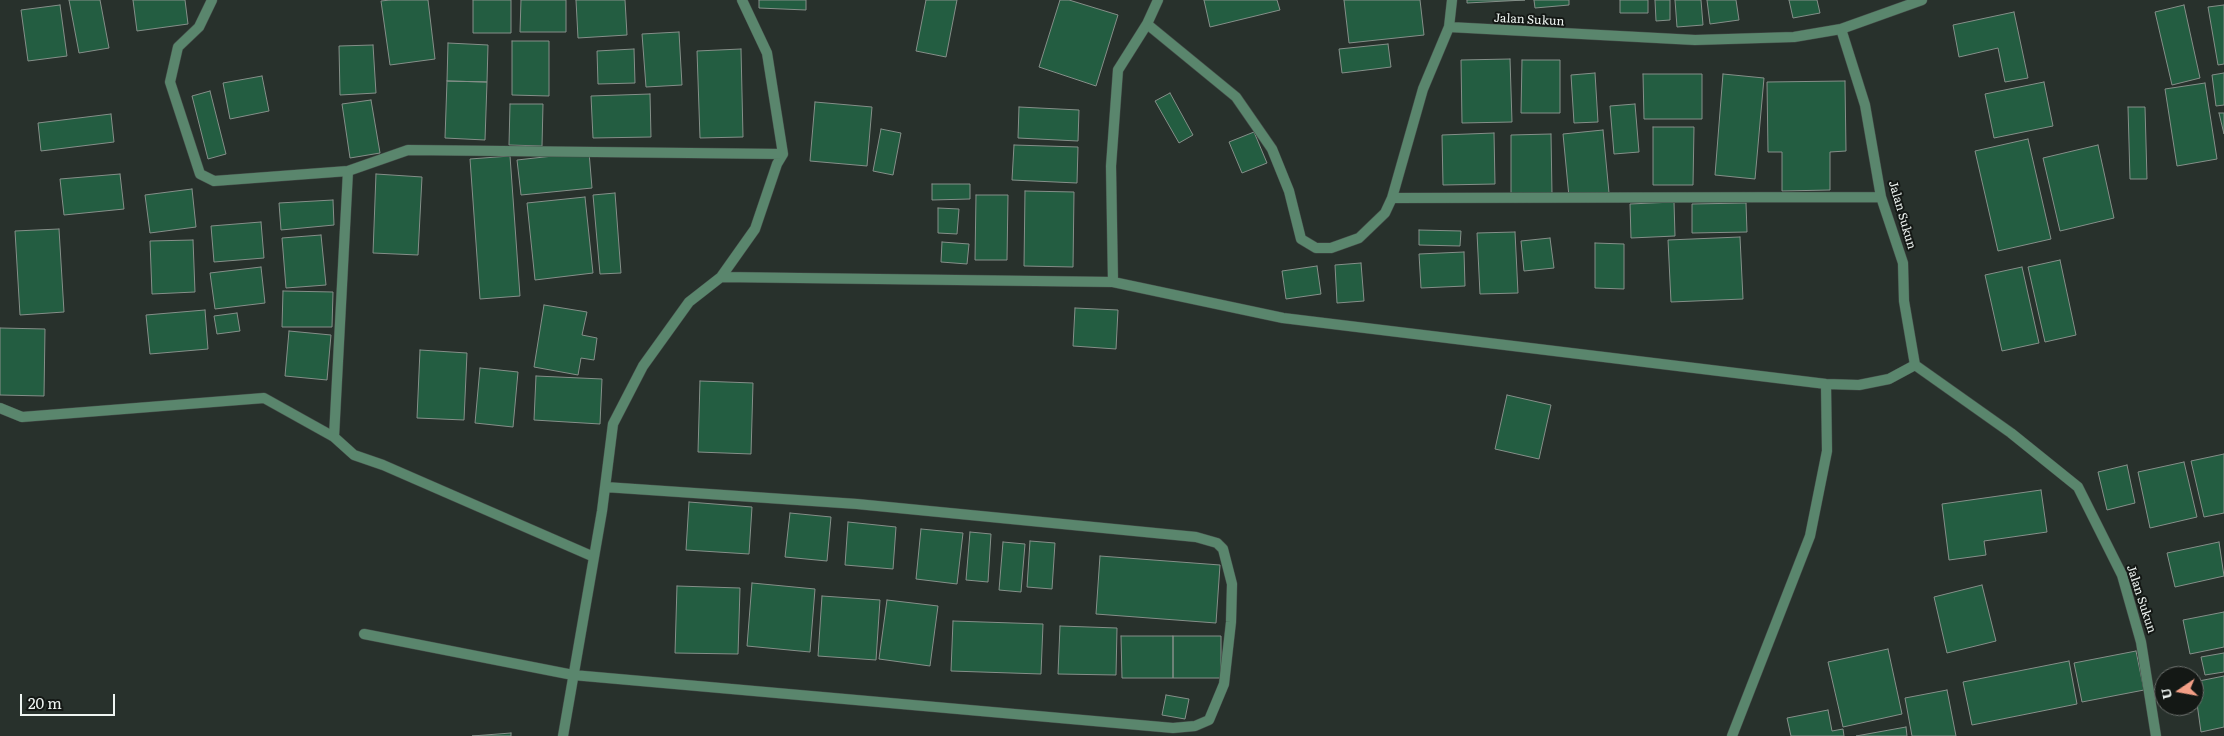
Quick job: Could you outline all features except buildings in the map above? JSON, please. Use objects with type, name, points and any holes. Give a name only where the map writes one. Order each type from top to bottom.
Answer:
[{"type":"street","points":[[212,0],[199,27],[178,47],[170,82],[200,174],[214,181],[348,171],[408,150],[782,154]]},
{"type":"street","points":[[563,736],[594,556],[613,424],[643,366],[689,302],[721,277],[755,229],[782,154],[767,53],[742,0]]},
{"type":"street","points":[[1113,282],[1111,166],[1118,70],[1147,24],[1158,0]]},
{"type":"street","points":[[1147,24],[1236,97],[1272,149],[1289,190],[1301,239],[1316,248],[1331,248],[1359,238],[1385,213],[1392,198],[1423,89],[1449,27],[1452,0]]},
{"type":"street","points":[[1841,29],[1922,0]]},
{"type":"street","name":"Jalan Sukun","points":[[1449,27],[1694,40],[1794,37],[1841,29],[1865,105],[1881,197],[1903,263],[1904,301],[1915,365],[2011,433],[2078,487],[2122,575],[2141,642],[2156,736]]},
{"type":"street","points":[[334,437],[348,171]]},
{"type":"street","points":[[1392,198],[1881,197]]},
{"type":"street","points":[[721,277],[1113,282],[1283,318],[1826,384],[1859,385],[1890,379],[1915,365]]},
{"type":"street","points":[[1732,736],[1810,536],[1827,451],[1826,384]]},
{"type":"street","points":[[0,408],[22,417],[264,398],[334,437],[354,455],[383,464],[594,556]]},
{"type":"street","points":[[364,634],[573,675],[1173,728],[1195,726],[1210,720],[1224,684],[1231,622],[1232,584],[1223,549],[1217,543],[1196,537],[857,504],[605,487]]}]
